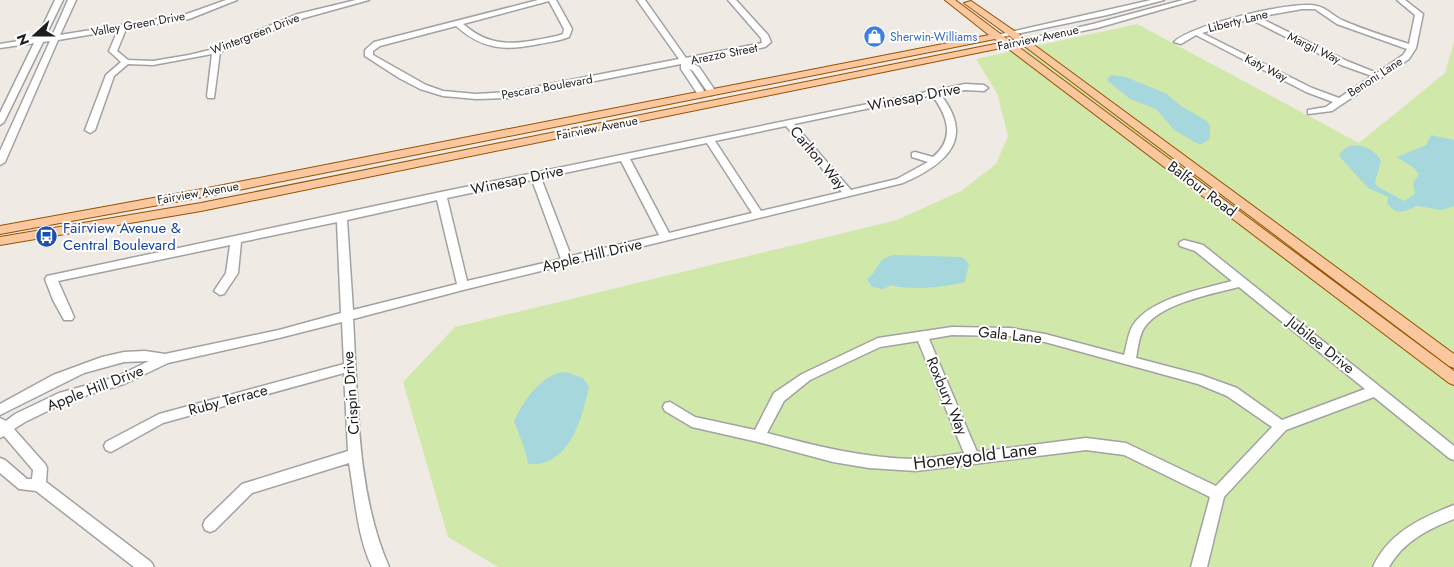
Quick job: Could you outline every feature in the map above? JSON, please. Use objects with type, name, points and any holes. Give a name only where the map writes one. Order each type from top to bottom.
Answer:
[{"type":"main road","name":"Balfour Road","points":[[949,0],[997,36],[1009,38]]},
{"type":"main road","name":"Balfour Road","points":[[964,0],[1009,38],[1043,71],[1452,371]]},
{"type":"main road","name":"Fairview Avenue","points":[[0,230],[208,192],[997,36]]},
{"type":"main road","name":"Fairview Avenue","points":[[0,241],[201,207],[672,113],[972,51],[1009,38],[1023,41]]},
{"type":"main road","name":"Balfour Road","points":[[1023,41],[1452,371]]},
{"type":"main road","points":[[972,51],[1010,55],[1043,71]]},
{"type":"main road","points":[[809,85],[814,80],[866,70],[870,66],[870,61]]},
{"type":"main road","points":[[672,113],[703,101],[707,93]]},
{"type":"street","points":[[0,122],[59,0]]},
{"type":"street","points":[[0,162],[72,0]]},
{"type":"street","name":"Valley Green Drive","points":[[0,46],[186,17],[233,0]]},
{"type":"street","name":"Wintergreen Drive","points":[[126,62],[153,63],[216,51],[301,16],[364,0]]},
{"type":"street","name":"Pescara Boulevard","points":[[546,0],[377,44],[369,50],[368,56],[423,87],[474,97],[509,95],[685,62]]},
{"type":"street","points":[[458,23],[468,32],[502,48],[558,38],[566,35],[568,29],[552,0]]},
{"type":"street","points":[[641,0],[685,62],[685,69],[707,93]]},
{"type":"street","name":"Arezzo Street","points":[[685,62],[765,45],[767,42],[765,37],[732,0]]},
{"type":"street","name":"Fairview Avenue","points":[[1009,38],[1160,0]]},
{"type":"street","name":"Fairview Avenue","points":[[1023,41],[1094,26],[1191,0]]},
{"type":"street","name":"Benoni Lane","points":[[1311,112],[1329,109],[1338,101],[1406,57],[1412,48],[1419,14],[1402,0]]},
{"type":"street","name":"Liberty Lane","points":[[1178,42],[1184,36],[1195,32],[1252,17],[1285,10],[1315,7],[1330,17],[1374,37],[1412,48]]},
{"type":"street","name":"Margil Way","points":[[1252,17],[1344,63],[1378,76]]},
{"type":"street","points":[[90,130],[110,75],[126,62],[113,51],[123,28]]},
{"type":"street","name":"Katy Way","points":[[1195,32],[1309,90],[1338,101]]},
{"type":"street","points":[[211,96],[216,51]]},
{"type":"street","name":"Winesap Drive","points":[[68,317],[59,300],[52,279],[236,242],[342,216],[536,177],[934,92],[965,87],[984,88]]},
{"type":"street","name":"Apple Hill Drive","points":[[2,428],[64,397],[120,380],[143,371],[165,358],[346,318],[463,286],[900,181],[921,173],[937,162],[952,140],[953,120],[944,102],[934,92]]},
{"type":"street","name":"Carlton Way","points":[[788,123],[848,194]]},
{"type":"street","points":[[709,139],[758,215]]},
{"type":"street","points":[[915,155],[937,162]]},
{"type":"street","points":[[624,157],[666,238]]},
{"type":"street","points":[[536,177],[568,261]]},
{"type":"street","points":[[441,195],[463,286]]},
{"type":"street","name":"Crispin Drive","points":[[342,216],[346,318],[355,455],[366,523],[377,561],[381,567]]},
{"type":"street","points":[[220,291],[232,273],[236,242]]},
{"type":"street","name":"Jubilee Drive","points":[[1184,244],[1200,248],[1454,454]]},
{"type":"street","points":[[1129,361],[1138,328],[1148,314],[1184,300],[1242,282]]},
{"type":"street","name":"Gala Lane","points":[[758,436],[779,397],[806,377],[878,343],[952,331],[1010,332],[1086,348],[1201,380],[1232,392],[1281,426]]},
{"type":"street","name":"Roxbury Way","points":[[921,335],[973,458]]},
{"type":"street","name":"Apple Hill Drive","points":[[0,410],[79,370],[123,358],[150,354],[165,358]]},
{"type":"street","points":[[120,380],[123,358]]},
{"type":"street","name":"Ruby Terrace","points":[[111,446],[159,419],[349,367]]},
{"type":"street","points":[[79,370],[82,392]]},
{"type":"street","points":[[1199,567],[1218,494],[1281,426],[1376,390]]},
{"type":"street","name":"Honeygold Lane","points":[[670,407],[692,422],[758,436],[833,456],[869,462],[916,465],[1086,444],[1126,449],[1218,494]]},
{"type":"street","points":[[2,428],[40,468],[39,485]]},
{"type":"street","points":[[210,525],[247,488],[355,455]]},
{"type":"street","points":[[0,464],[24,485],[39,485],[146,567]]},
{"type":"street","points":[[1381,567],[1388,552],[1420,525],[1454,512]]},
{"type":"green space","points":[[1137,24],[1359,143],[1445,73],[1454,42],[1454,567],[498,567],[448,537],[403,382],[455,327],[897,220],[961,191],[996,164],[1008,136],[997,93],[976,59]]},
{"type":"water","points":[[1111,75],[1126,77],[1167,94],[1181,106],[1207,121],[1210,126],[1210,139],[1200,145],[1174,130],[1156,109],[1130,99],[1108,81],[1107,79]]},
{"type":"water","points":[[1431,135],[1454,140],[1454,206],[1442,210],[1417,206],[1401,212],[1394,210],[1387,203],[1388,197],[1368,188],[1339,156],[1343,150],[1354,145],[1373,151],[1381,161],[1375,182],[1377,186],[1404,201],[1415,194],[1413,183],[1419,174],[1414,168],[1397,157],[1426,145]]},
{"type":"water","points":[[895,255],[962,257],[969,264],[965,282],[928,288],[907,288],[892,285],[883,289],[872,287],[867,279],[884,259]]},
{"type":"water","points":[[566,372],[583,378],[589,387],[577,426],[571,439],[554,458],[542,463],[528,464],[514,421],[534,389],[549,377]]},
{"type":"place","name":"Sherwin-Williams","points":[[874,37]]},
{"type":"place","name":"Fairview Avenue & Central Boulevard","points":[[47,237]]}]
